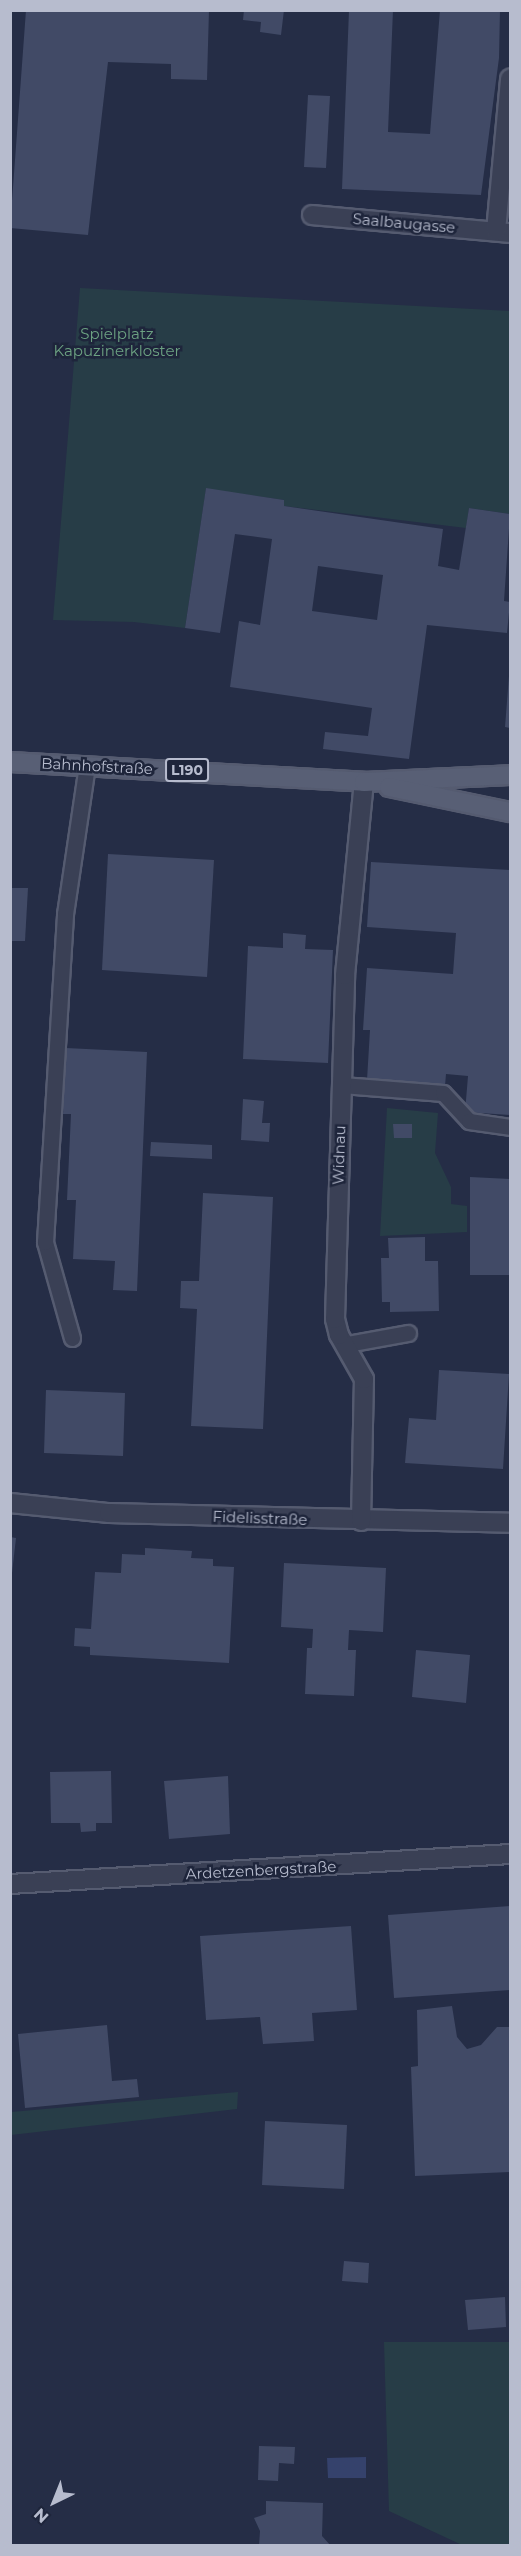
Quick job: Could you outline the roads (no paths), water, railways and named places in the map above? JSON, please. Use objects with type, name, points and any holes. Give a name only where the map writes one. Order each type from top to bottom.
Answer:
[{"type":"main road","name":"Bahnhofstraße","points":[[10,762],[363,782],[510,775]]},
{"type":"main road","name":"Bahnhofstraße","points":[[363,782],[510,812]]},
{"type":"street","name":"Saalbaugasse","points":[[312,215],[503,232],[510,79]]},
{"type":"street","name":"Widnau","points":[[361,1521],[364,1379],[339,1335],[335,1319],[345,975],[363,782]]},
{"type":"street","name":"Fidelisstraße","points":[[10,1503],[109,1513],[510,1523]]},
{"type":"street","name":"Ardetzenbergstraße","points":[[10,1884],[510,1854]]},
{"type":"lane","points":[[72,1338],[45,1242],[65,914],[87,765]]},
{"type":"lane","points":[[342,1085],[443,1093],[469,1121],[510,1127]]},
{"type":"lane","points":[[346,1344],[408,1333]]},
{"type":"water","points":[[366,2457],[366,2478],[328,2478],[327,2458]]},
{"type":"park label","name":"Spielplatz Kapuzinerkloster","points":[[117,342]]}]
